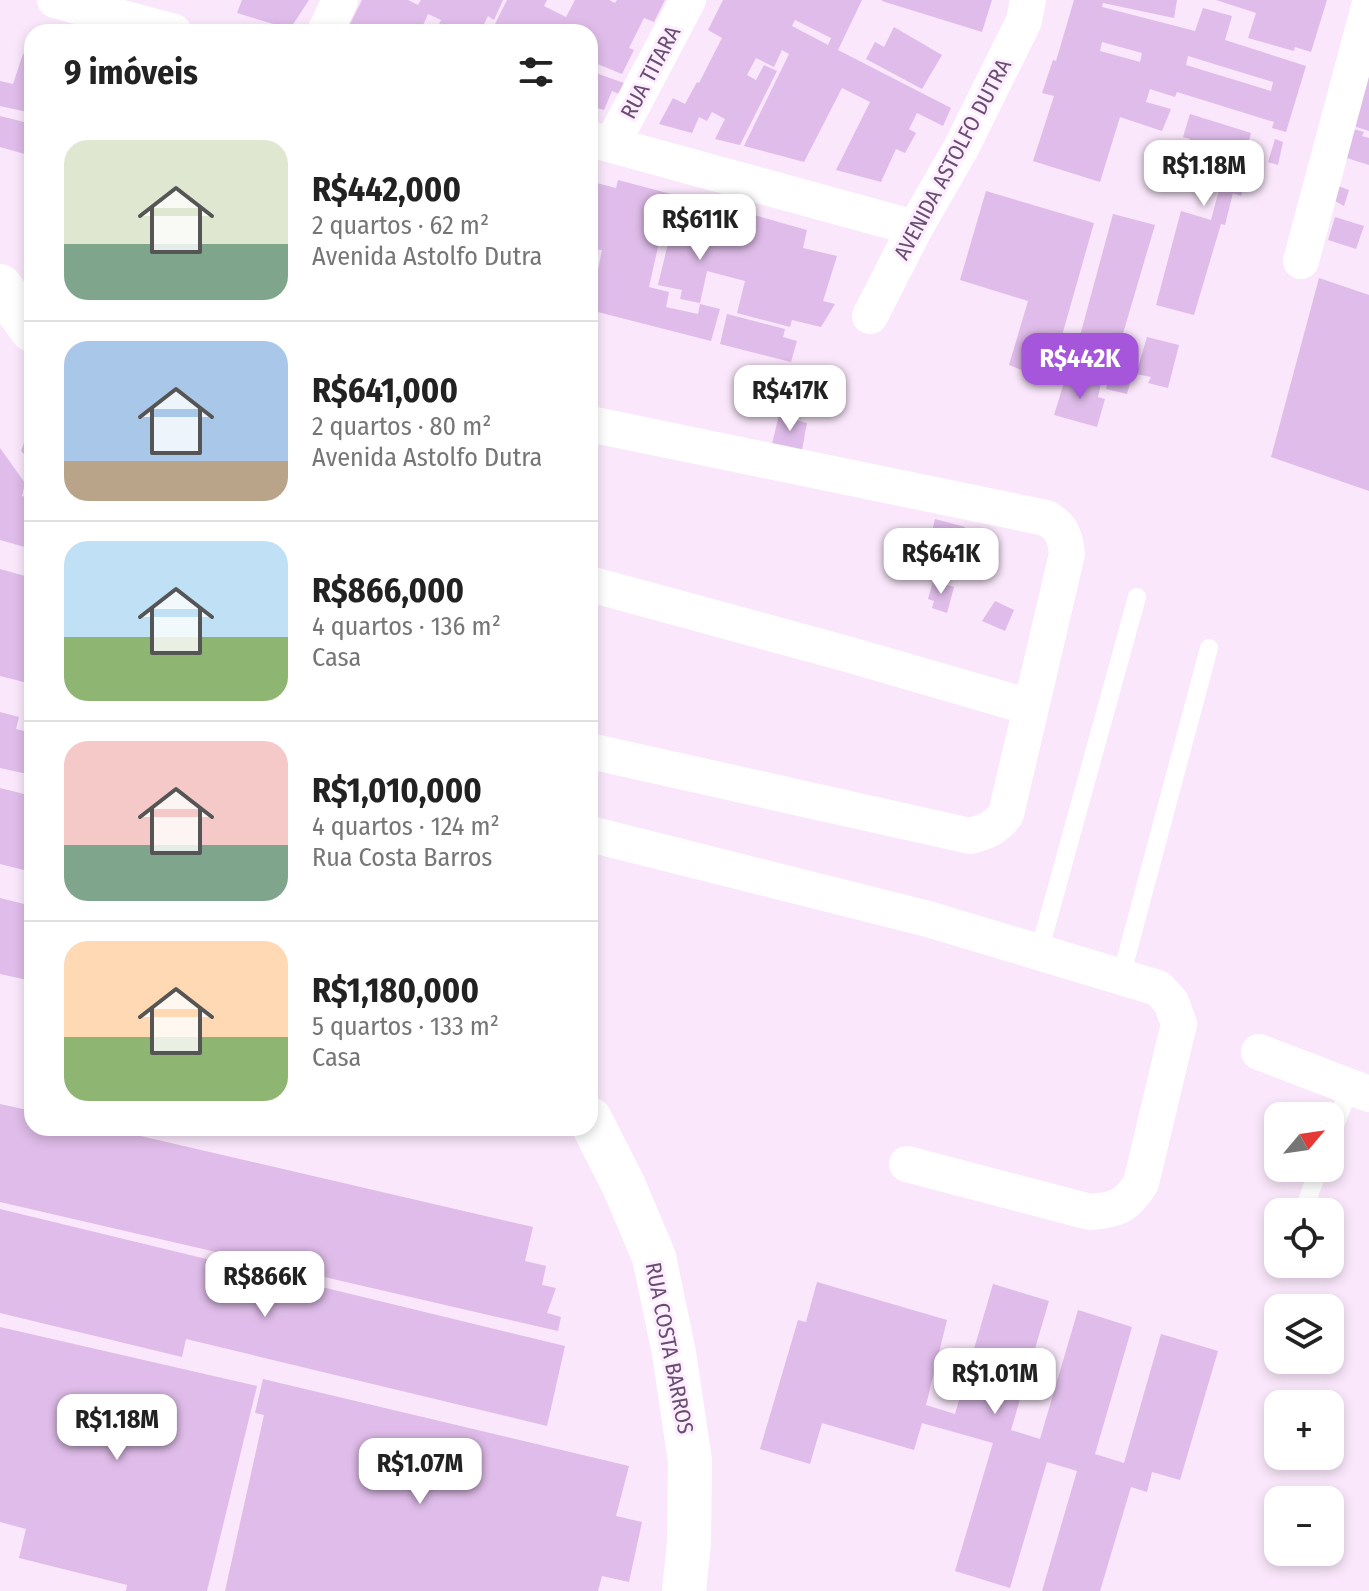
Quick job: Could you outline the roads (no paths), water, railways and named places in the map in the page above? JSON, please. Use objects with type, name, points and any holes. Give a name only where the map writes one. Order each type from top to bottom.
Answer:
[{"type":"main road","points":[[0,286],[24,319]]},
{"type":"main road","name":"RUA COSTA BARROS","points":[[598,1135],[654,1257],[674,1353],[690,1461],[689,1543],[684,1591]]},
{"type":"street","points":[[55,0],[144,24]]},
{"type":"street","points":[[329,24],[340,0]]},
{"type":"street","name":"RUA TITARA","points":[[601,142],[688,0]]},
{"type":"street","name":"AVENIDA ASTOLFO DUTRA","points":[[870,316],[968,134],[1024,21],[1028,0]]},
{"type":"street","points":[[1301,261],[1369,7]]},
{"type":"street","points":[[601,142],[915,228]]},
{"type":"street","points":[[598,426],[1046,518],[1056,524],[1064,535],[1067,554],[1006,814],[998,825],[987,832],[970,836],[598,753]]},
{"type":"street","points":[[598,586],[1030,707]]},
{"type":"street","points":[[598,836],[928,919],[1158,988],[1171,1002],[1179,1024],[1141,1183],[1131,1199],[1111,1211],[1090,1212],[907,1164]]},
{"type":"street","points":[[1259,1052],[1359,1090]]},
{"type":"lane","points":[[1039,952],[1137,597]]},
{"type":"lane","points":[[1121,977],[1209,648]]},
{"type":"lane","points":[[1344,1115],[1359,1090]]}]
